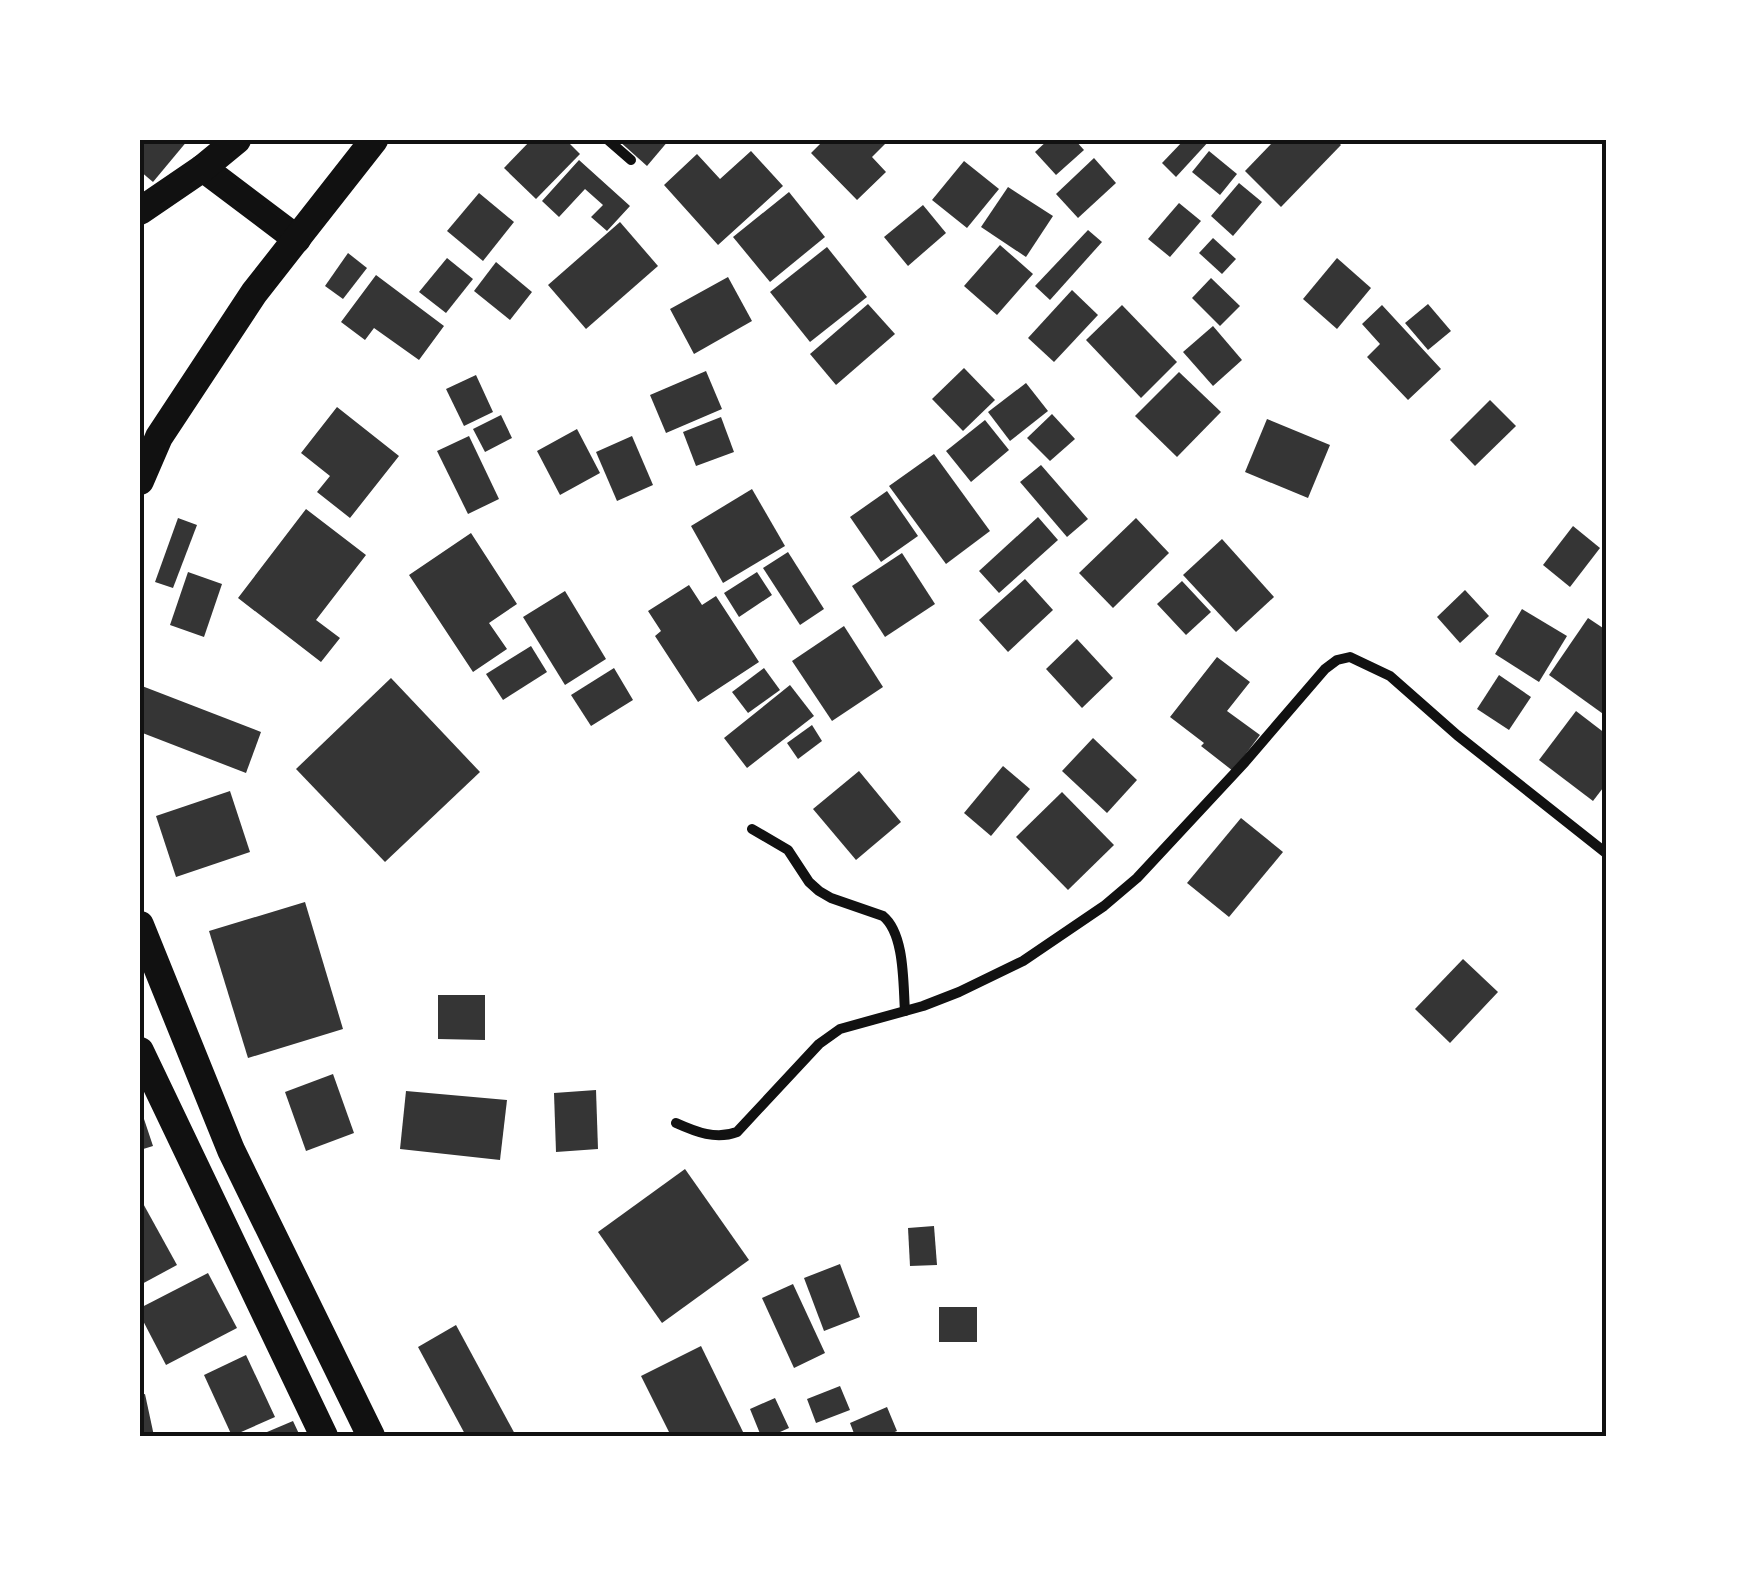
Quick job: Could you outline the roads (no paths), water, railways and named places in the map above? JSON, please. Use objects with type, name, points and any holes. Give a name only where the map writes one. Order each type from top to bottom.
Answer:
[{"type":"highway","points":[[140,210],[203,168],[236,140]]},
{"type":"highway","points":[[140,481],[160,437],[254,292],[374,140]]},
{"type":"highway","points":[[203,168],[296,240]]},
{"type":"highway","points":[[140,925],[230,1150],[371,1436]]},
{"type":"highway","points":[[140,1051],[324,1436]]},
{"type":"street","points":[[608,140],[630,160]]},
{"type":"street","points":[[676,1123],[707,1134],[737,1132],[819,1044],[840,1030],[959,992],[1023,961],[1104,906],[1137,878],[1218,792],[1325,668],[1350,656],[1403,686],[1472,748],[1606,853]]},
{"type":"street","points":[[752,828],[788,850],[819,891],[889,921],[897,938],[905,1011]]}]
